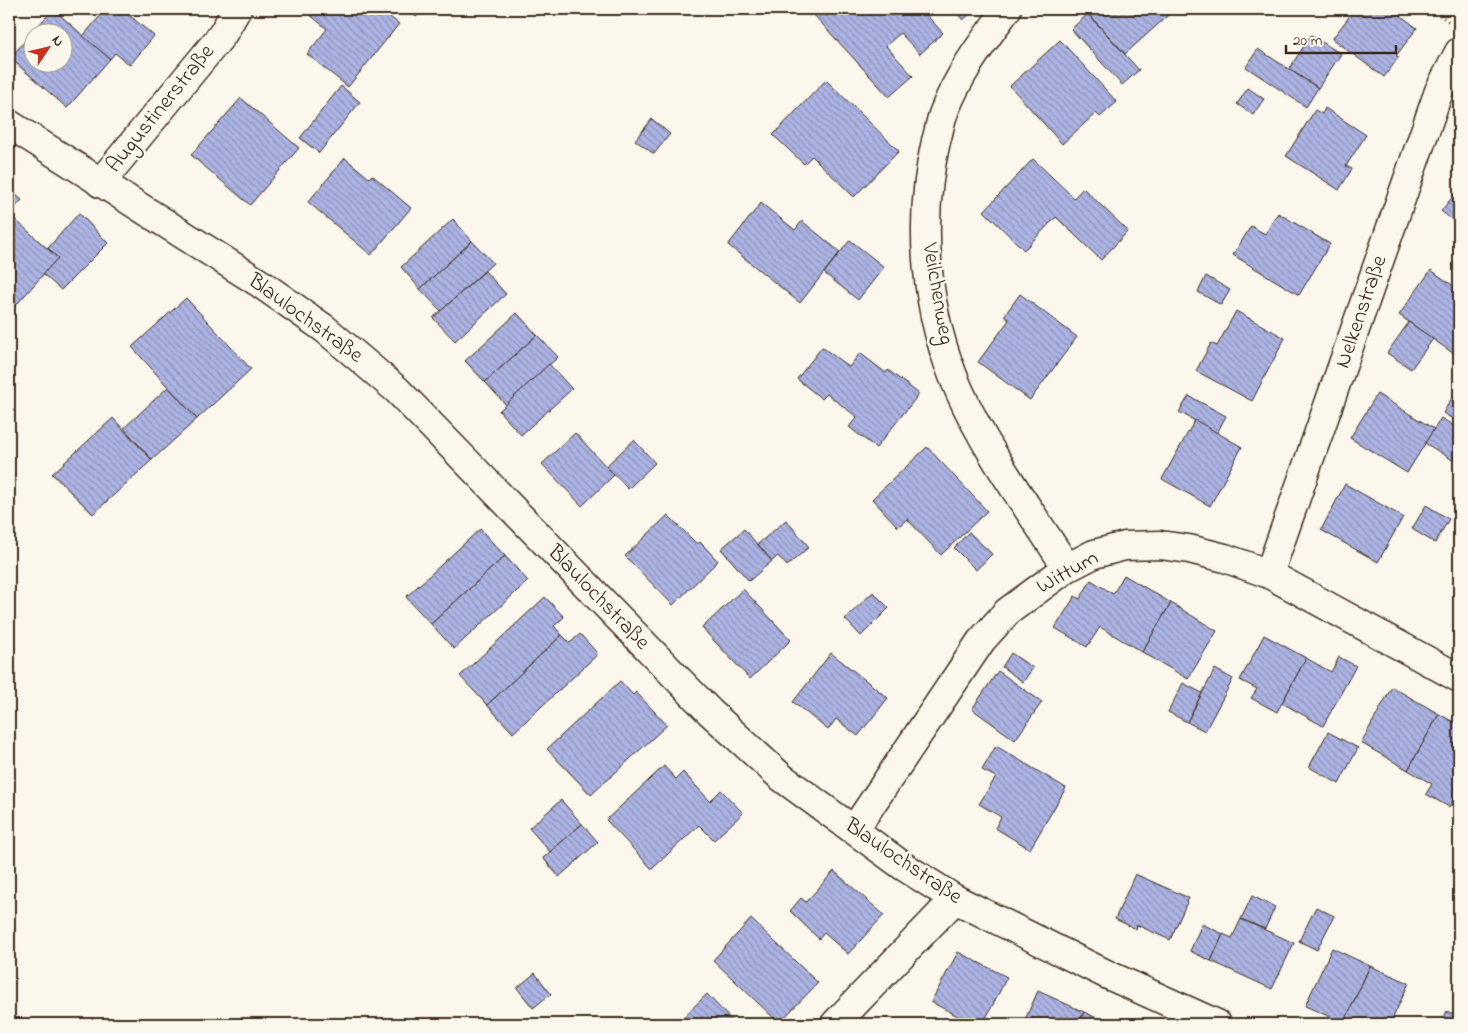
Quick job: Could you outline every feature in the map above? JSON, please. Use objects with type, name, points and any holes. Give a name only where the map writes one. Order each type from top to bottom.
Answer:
[{"type":"street","name":"Augustinerstraße","points":[[100,183],[222,34],[237,9]]},
{"type":"street","name":"Veilchenweg","points":[[1007,9],[967,63],[943,113],[929,174],[925,251],[937,325],[958,389],[986,444],[1068,568]]},
{"type":"street","name":"Nelkenstraße","points":[[1269,574],[1439,90],[1459,52]]},
{"type":"street","name":"Blaulochstraße","points":[[9,124],[261,284],[325,329],[397,390],[710,712],[781,777],[903,866],[955,899],[1106,974],[1218,1024]]},
{"type":"street","name":"Wittum","points":[[854,830],[981,641],[1007,612],[1068,568],[1094,554],[1125,546],[1160,545],[1189,549],[1224,558],[1269,574],[1459,678]]},
{"type":"street","points":[[835,1024],[955,899]]},
{"type":"path","points":[[1431,9],[1452,24]]},
{"type":"building","points":[[53,9],[68,22],[42,22]]},
{"type":"building","points":[[106,9],[122,9],[154,36],[130,65],[115,53],[110,59],[83,36]]},
{"type":"building","points":[[312,9],[380,9],[399,24],[348,87],[307,54],[327,29],[308,13]]},
{"type":"building","points":[[408,9],[425,9],[416,17]]},
{"type":"building","points":[[818,9],[921,9],[943,33],[920,54],[900,33],[886,46],[913,76],[889,97],[813,14]]},
{"type":"building","points":[[953,9],[976,9],[963,20]]},
{"type":"building","points":[[1084,9],[1175,9],[1125,54]]},
{"type":"building","points":[[1355,9],[1392,9],[1417,28],[1396,56],[1399,57],[1384,77],[1332,39]]},
{"type":"building","points":[[1088,14],[1139,70],[1122,85],[1071,29]]},
{"type":"building","points":[[72,26],[110,59],[67,108],[26,72],[72,72]]},
{"type":"building","points":[[1311,35],[1341,54],[1318,88],[1289,69]]},
{"type":"building","points":[[1060,40],[1117,102],[1100,117],[1096,113],[1062,144],[1010,86]]},
{"type":"building","points":[[22,44],[22,69],[10,58]]},
{"type":"building","points":[[1258,49],[1318,88],[1306,107],[1246,67]]},
{"type":"building","points":[[826,80],[899,151],[854,197],[812,156],[804,164],[773,135]]},
{"type":"building","points":[[341,86],[360,102],[319,153],[300,138]]},
{"type":"building","points":[[1248,88],[1264,99],[1253,115],[1237,104]]},
{"type":"building","points":[[241,98],[299,148],[250,205],[191,155]]},
{"type":"building","points":[[1325,108],[1366,135],[1346,166],[1352,169],[1339,190],[1286,156],[1315,110],[1322,114]]},
{"type":"building","points":[[652,119],[670,134],[654,154],[635,140]]},
{"type":"building","points":[[345,158],[369,178],[372,175],[411,208],[371,255],[308,202]]},
{"type":"building","points":[[1033,159],[1074,198],[1083,188],[1128,231],[1101,260],[1056,217],[1024,250],[984,211]]},
{"type":"building","points":[[9,189],[22,200],[9,214]]},
{"type":"building","points":[[1459,189],[1459,225],[1441,211]]},
{"type":"building","points":[[761,203],[795,230],[802,221],[840,252],[800,303],[728,245]]},
{"type":"building","points":[[79,213],[108,243],[61,290],[43,274],[58,258],[48,248]]},
{"type":"building","points":[[1278,213],[1330,244],[1299,295],[1233,255],[1251,226],[1265,234]]},
{"type":"building","points":[[9,214],[58,258],[9,313]]},
{"type":"building","points":[[453,219],[472,241],[420,289],[401,267]]},
{"type":"building","points":[[850,240],[884,267],[858,300],[824,273]]},
{"type":"building","points":[[472,241],[493,263],[441,311],[420,289]]},
{"type":"building","points":[[1431,270],[1459,290],[1459,346],[1454,354],[1399,315]]},
{"type":"building","points":[[485,271],[506,294],[455,341],[433,318]]},
{"type":"building","points":[[1206,276],[1230,290],[1221,305],[1198,292]]},
{"type":"building","points":[[1020,294],[1077,337],[1030,400],[978,362],[1009,320],[1004,316]]},
{"type":"building","points":[[186,298],[251,369],[197,419],[132,347]]},
{"type":"building","points":[[1236,311],[1285,338],[1252,401],[1196,371],[1211,343],[1217,346]]},
{"type":"building","points":[[517,313],[537,335],[485,382],[465,361]]},
{"type":"building","points":[[1409,322],[1433,339],[1411,369],[1387,353]]},
{"type":"building","points":[[537,335],[558,357],[506,405],[485,382]]},
{"type":"building","points":[[822,347],[849,367],[860,353],[886,373],[888,370],[919,394],[876,448],[849,427],[857,417],[827,394],[822,399],[797,379]]},
{"type":"building","points":[[549,364],[572,389],[521,435],[499,411]]},
{"type":"building","points":[[168,387],[197,419],[152,460],[124,428]]},
{"type":"building","points":[[1377,394],[1434,429],[1407,473],[1350,438]]},
{"type":"building","points":[[1189,396],[1226,416],[1217,433],[1179,412]]},
{"type":"building","points":[[1453,396],[1459,400],[1459,423],[1443,413]]},
{"type":"building","points":[[113,418],[152,460],[93,514],[52,474]]},
{"type":"building","points":[[1441,418],[1459,429],[1459,464],[1425,443]]},
{"type":"building","points":[[1195,420],[1242,447],[1210,506],[1162,479]]},
{"type":"building","points":[[575,433],[614,475],[582,506],[542,464]]},
{"type":"building","points":[[634,440],[655,463],[628,489],[606,466]]},
{"type":"building","points":[[927,447],[987,511],[941,555],[907,519],[898,527],[872,499]]},
{"type":"building","points":[[1345,484],[1403,517],[1378,562],[1321,530]]},
{"type":"building","points":[[1426,505],[1449,519],[1435,543],[1412,529]]},
{"type":"building","points":[[668,515],[697,544],[700,542],[718,561],[673,605],[625,556]]},
{"type":"building","points":[[786,520],[809,547],[787,566],[778,556],[772,561],[758,544]]},
{"type":"building","points":[[480,529],[505,556],[431,624],[406,597]]},
{"type":"building","points":[[744,529],[772,561],[749,581],[721,549]]},
{"type":"building","points":[[969,532],[992,554],[976,570],[954,548]]},
{"type":"building","points":[[505,556],[528,581],[454,649],[431,624]]},
{"type":"building","points":[[1124,575],[1171,603],[1142,652],[1100,627],[1087,647],[1055,628],[1075,596],[1080,599],[1091,580],[1113,594]]},
{"type":"building","points":[[743,589],[791,640],[750,679],[702,628]]},
{"type":"building","points":[[873,592],[889,608],[861,636],[845,619]]},
{"type":"building","points":[[545,597],[564,617],[554,626],[562,635],[487,705],[460,676]]},
{"type":"building","points":[[1171,603],[1217,631],[1188,679],[1142,652]]},
{"type":"building","points":[[580,634],[598,654],[513,733],[487,705],[562,635],[570,643]]},
{"type":"building","points":[[1264,635],[1306,658],[1277,712],[1251,698],[1257,689],[1240,680]]},
{"type":"building","points":[[831,653],[888,698],[858,736],[836,719],[828,730],[793,702]]},
{"type":"building","points":[[1011,653],[1033,668],[1023,682],[1002,667]]},
{"type":"building","points":[[1339,657],[1356,666],[1323,726],[1282,703],[1306,658],[1331,672]]},
{"type":"building","points":[[1215,669],[1233,679],[1205,731],[1187,722]]},
{"type":"building","points":[[998,671],[1042,702],[1015,740],[972,709]]},
{"type":"building","points":[[620,681],[633,695],[636,692],[667,725],[591,795],[547,749]]},
{"type":"building","points":[[1183,683],[1202,693],[1187,722],[1168,712]]},
{"type":"building","points":[[1392,687],[1439,714],[1408,770],[1361,743]]},
{"type":"building","points":[[1439,714],[1459,725],[1459,789],[1449,807],[1426,794],[1432,784],[1408,770]]},
{"type":"building","points":[[1328,732],[1358,748],[1339,784],[1309,767]]},
{"type":"building","points":[[996,746],[1066,788],[1030,849],[995,828],[1001,817],[979,804],[996,777],[982,770]]},
{"type":"building","points":[[664,766],[676,779],[683,772],[710,801],[721,790],[743,813],[714,840],[699,825],[652,869],[606,820]]},
{"type":"building","points":[[561,800],[582,824],[550,852],[529,828]]},
{"type":"building","points":[[582,824],[598,842],[559,877],[543,858]]},
{"type":"building","points":[[834,871],[884,915],[848,954],[824,933],[819,939],[790,911],[801,898],[806,902]]},
{"type":"building","points":[[1135,874],[1189,898],[1170,940],[1137,925],[1136,929],[1115,919]]},
{"type":"building","points":[[1252,896],[1275,907],[1265,929],[1241,919]]},
{"type":"building","points":[[1316,907],[1334,916],[1317,950],[1299,941]]},
{"type":"building","points":[[751,919],[818,983],[779,1023],[713,960]]},
{"type":"building","points":[[1241,919],[1294,943],[1272,989],[1211,961],[1223,934],[1232,938]]},
{"type":"building","points":[[1202,924],[1223,934],[1211,961],[1190,951]]},
{"type":"building","points":[[1332,948],[1370,966],[1344,1023],[1305,1006]]},
{"type":"building","points":[[958,952],[1007,977],[983,1024],[973,1024],[931,1002]]},
{"type":"building","points":[[1370,966],[1409,983],[1390,1024],[1346,1024],[1344,1023]]},
{"type":"building","points":[[535,973],[551,994],[533,1008],[517,988]]},
{"type":"building","points":[[1038,991],[1084,1012],[1078,1024],[1023,1024]]},
{"type":"building","points":[[707,994],[735,1024],[676,1024]]},
{"type":"building","points":[[1447,1011],[1459,1017],[1459,1024],[1441,1024]]},
{"type":"building","points":[[1084,1012],[1110,1024],[1078,1024]]}]
